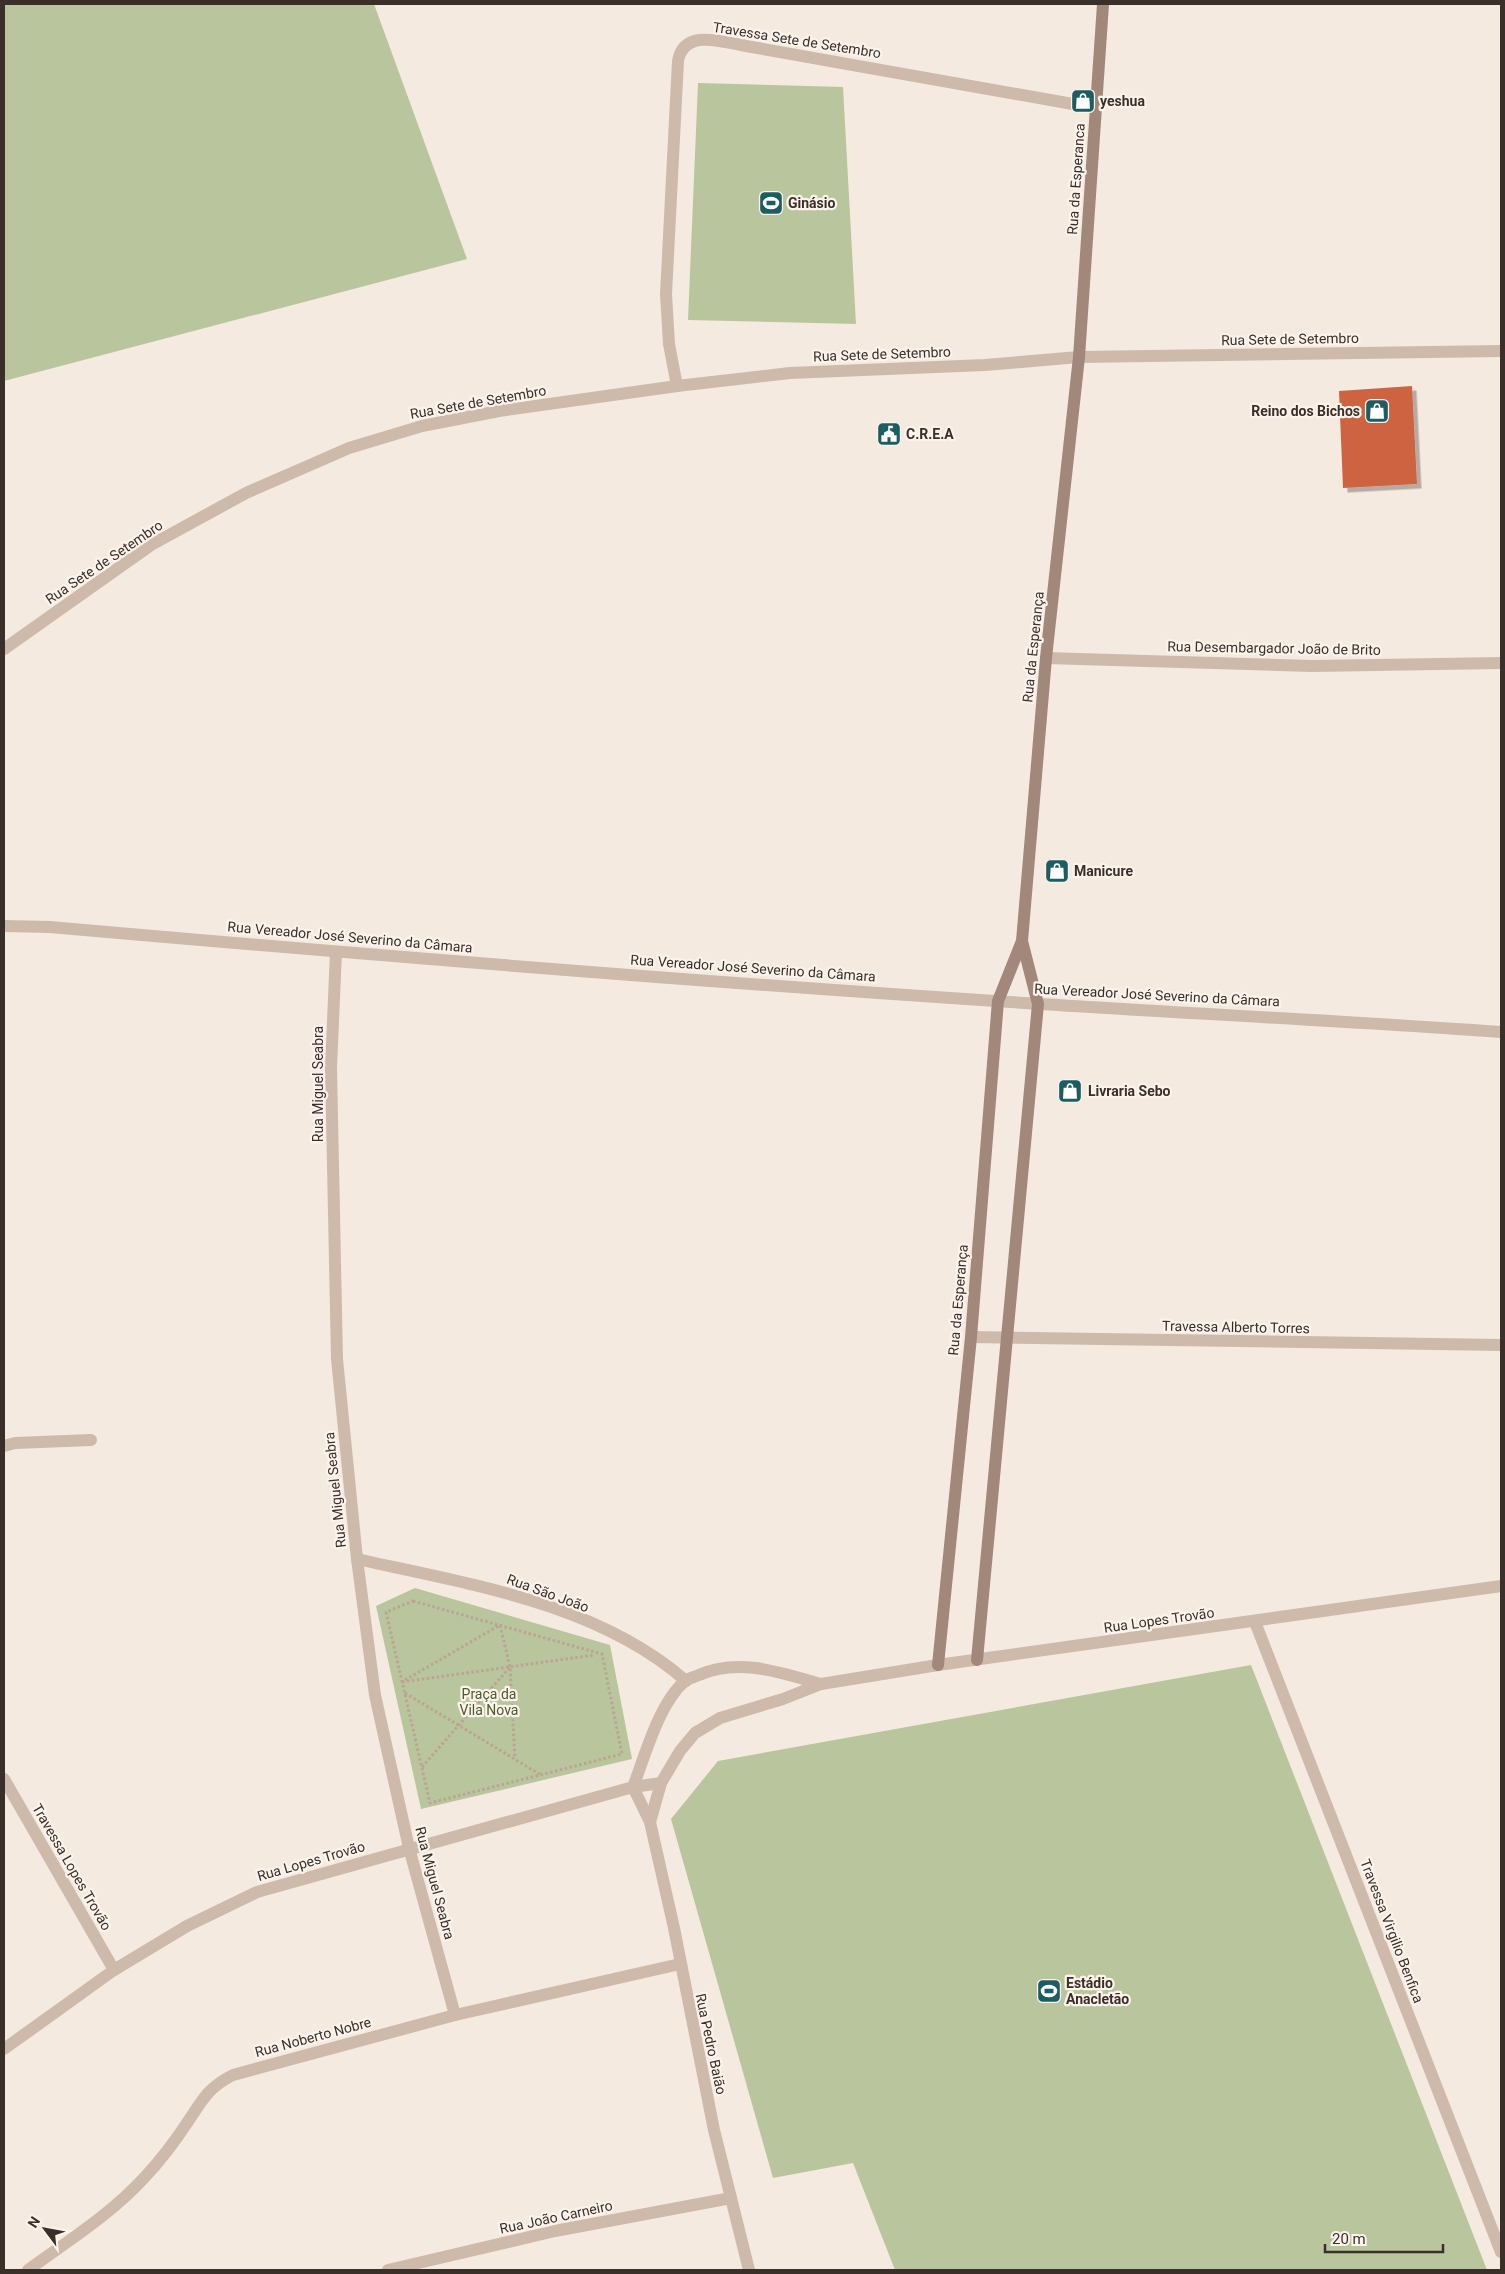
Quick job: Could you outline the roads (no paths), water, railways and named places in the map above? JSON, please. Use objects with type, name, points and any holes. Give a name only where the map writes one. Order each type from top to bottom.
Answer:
[{"type":"street","name":"Rua da Esperanca","points":[[1079,357],[1103,4]]},
{"type":"street","name":"Travessa Sete de Setembro","points":[[677,386],[669,344],[666,294],[678,61],[687,43],[699,39],[746,46],[1095,108]]},
{"type":"street","name":"Rua Sete de Setembro","points":[[4,650],[151,545],[246,493],[348,448],[422,426],[500,411],[677,386],[790,373],[985,365],[1079,357],[1501,352]]},
{"type":"street","name":"Rua da Esperança","points":[[938,1665],[971,1337],[998,1001],[1022,941],[1046,658],[1079,357]]},
{"type":"street","name":"Rua Desembargador João de Brito","points":[[1046,658],[1312,666],[1501,663]]},
{"type":"street","name":"Rua Vereador José Severino da Câmara","points":[[4,926],[50,927],[336,952],[1038,1004],[1340,1020],[1501,1032]]},
{"type":"street","name":"Rua da Esperança","points":[[976,1660],[1008,1338],[1038,1004],[1022,941]]},
{"type":"street","name":"Rua Miguel Seabra","points":[[336,952],[330,1068],[337,1359],[357,1559],[375,1695],[410,1848],[455,2015]]},
{"type":"street","name":"Travessa Alberto Torres","points":[[971,1337],[1501,1345]]},
{"type":"street","points":[[4,1446],[91,1440]]},
{"type":"street","name":"Rua São João","points":[[357,1559],[517,1595],[611,1632],[637,1645],[686,1681]]},
{"type":"street","name":"Rua Lopes Trovão","points":[[821,1684],[938,1665],[1256,1622],[1501,1586]]},
{"type":"street","name":"Travessa Virgilio Benfica","points":[[1256,1622],[1501,2252]]},
{"type":"street","points":[[632,1787],[669,1701],[686,1681],[710,1670],[732,1666],[782,1673],[821,1684]]},
{"type":"street","name":"Rua Pedro Baião","points":[[650,1822],[662,1783],[680,1751],[695,1733],[720,1718],[783,1699],[821,1684]]},
{"type":"street","name":"Travessa Lopes Trovão","points":[[4,1778],[114,1970]]},
{"type":"street","name":"Rua Lopes Trovão","points":[[4,2049],[114,1970],[187,1926],[257,1892],[632,1787],[662,1783]]},
{"type":"street","name":"Rua Pedro Baião","points":[[632,1787],[650,1822],[700,2065],[749,2270]]},
{"type":"street","name":"Rua Noberto Nobre","points":[[28,2270],[103,2217],[145,2178],[188,2121],[204,2096],[217,2083],[233,2075],[455,2015],[680,1964]]},
{"type":"street","name":"Rua João Carneiro","points":[[388,2270],[555,2231],[731,2198]]},
{"type":"place","name":"yeshua","points":[[1083,101]]},
{"type":"place","name":"Ginásio","points":[[771,203]]},
{"type":"place","name":"Reino dos Bichos","points":[[1377,411]]},
{"type":"place","name":"C.R.E.A","points":[[889,434]]},
{"type":"place","name":"Manicure","points":[[1057,871]]},
{"type":"place","name":"Livraria Sebo","points":[[1070,1091]]},
{"type":"place","name":"Estádio Anacletão","points":[[1049,1991]]},
{"type":"park label","name":"Praça da Vila Nova","points":[[489,1702]]}]
